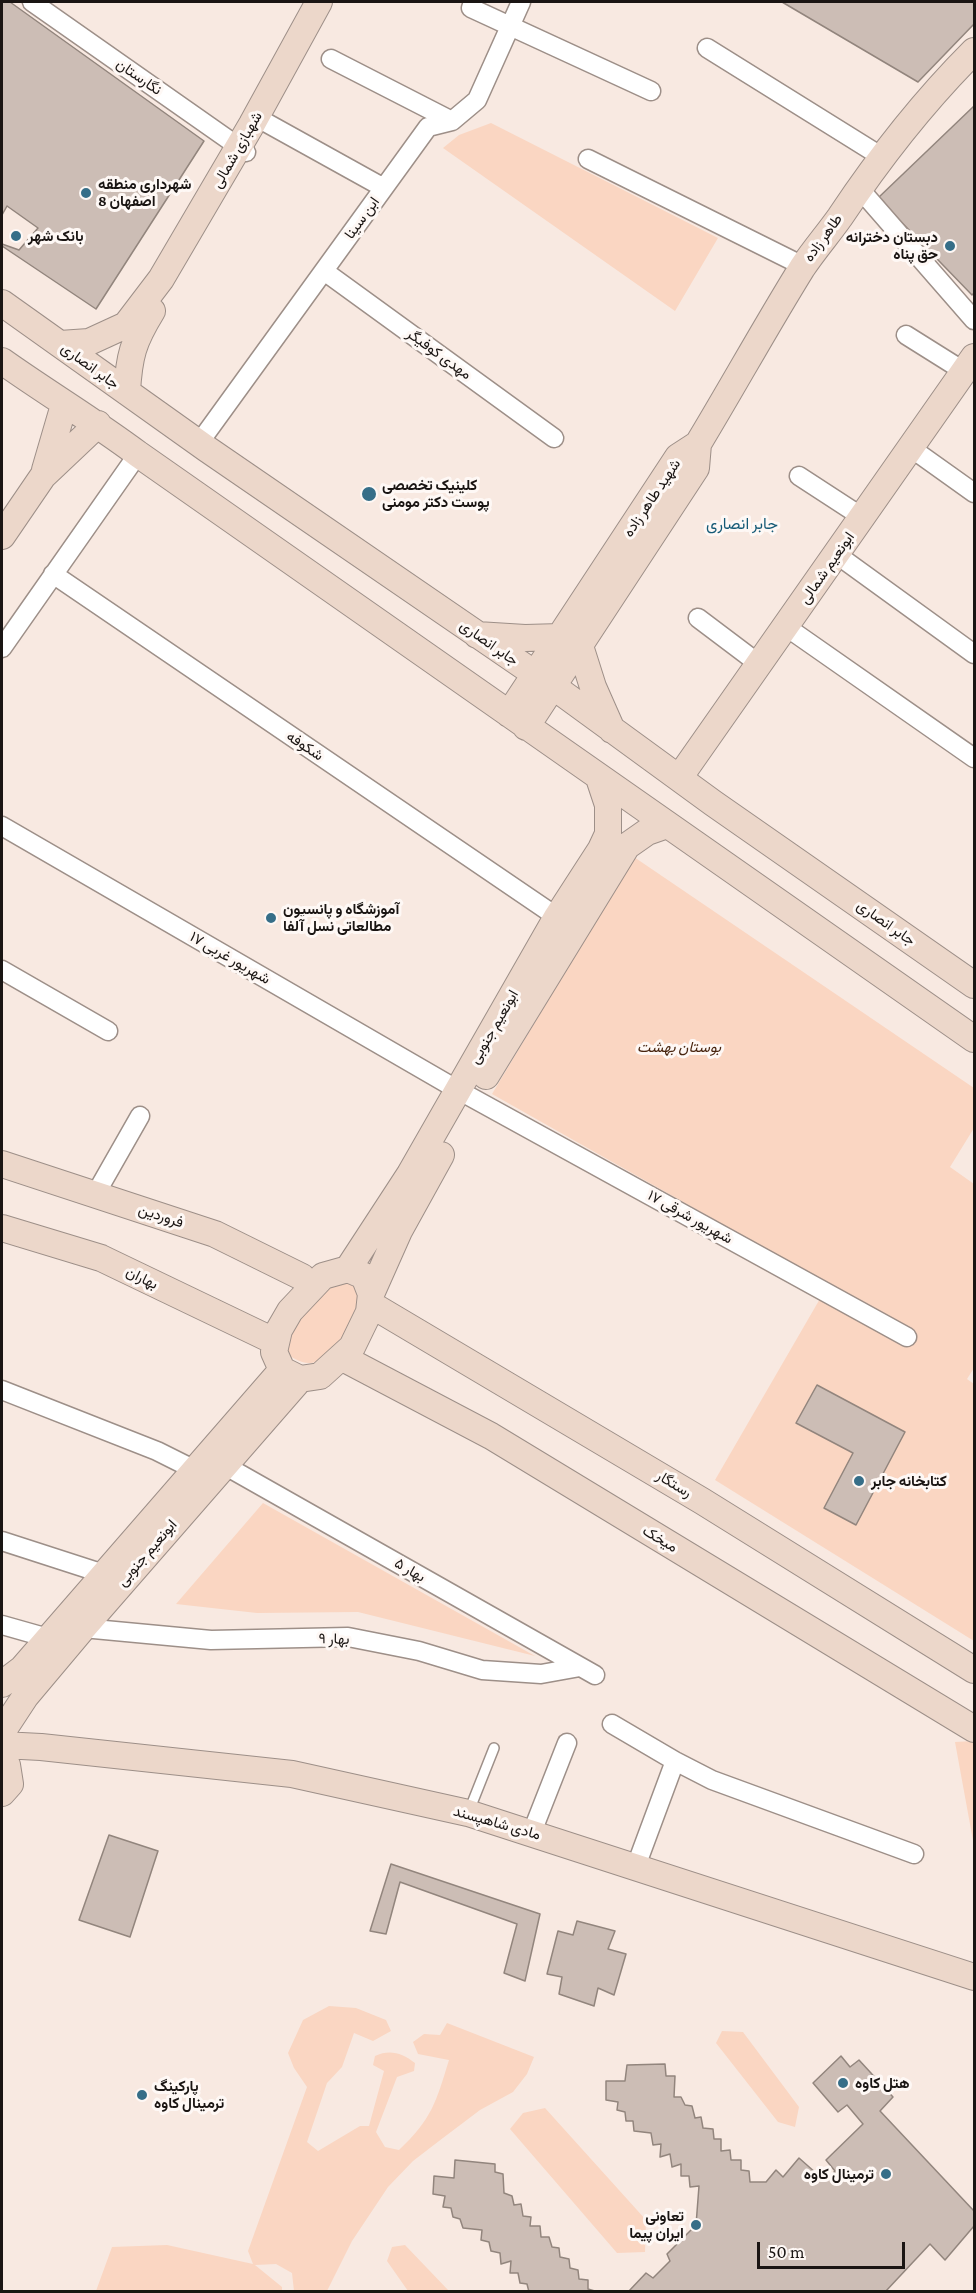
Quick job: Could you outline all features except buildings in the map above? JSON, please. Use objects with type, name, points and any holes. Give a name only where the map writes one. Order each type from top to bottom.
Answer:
[{"type":"main road","name":"شهبازی شمالی","points":[[260,119],[319,2]]},
{"type":"main road","name":"شهبازی شمالی","points":[[60,344],[89,342],[126,325],[161,279],[334,2]]},
{"type":"main road","name":"طاهر زاده","points":[[698,444],[803,266],[858,187],[936,90],[975,51]]},
{"type":"main road","name":"شهبازی شمالی","points":[[127,392],[128,363],[138,333],[242,149]]},
{"type":"main road","name":"جابر انصاری","points":[[2,303],[199,443],[544,681],[975,986]]},
{"type":"main road","points":[[2,361],[64,405],[98,424],[599,778],[975,1039]]},
{"type":"main road","name":"ابونعیم شمالی","points":[[679,778],[970,364]]},
{"type":"main road","points":[[43,476],[57,436],[64,405]]},
{"type":"main road","points":[[2,536],[43,476],[67,450],[98,424]]},
{"type":"main road","name":"شهید طاهر زاده","points":[[518,721],[570,641],[696,468],[698,444]]},
{"type":"main road","points":[[477,635],[570,641],[612,730]]},
{"type":"main road","name":"ابونعیم جنوبی","points":[[371,1299],[399,1231],[466,1094],[557,917],[601,849],[608,834],[608,805],[599,778]]},
{"type":"main road","name":"ابونعیم جنوبی","points":[[348,1269],[466,1094],[627,846],[647,832],[667,825]]},
{"type":"main road","name":"فروردین","points":[[2,1164],[215,1234],[302,1277],[312,1287]]},
{"type":"main road","name":"بهاران","points":[[2,1228],[101,1258],[276,1342]]},
{"type":"main road","points":[[348,1269],[364,1276],[371,1299],[369,1312],[352,1347],[320,1376],[291,1375],[274,1352],[279,1330],[290,1311],[323,1276],[348,1269]]},
{"type":"main road","name":"رستگار","points":[[371,1299],[975,1670]]},
{"type":"main road","name":"میخک","points":[[341,1357],[491,1436],[975,1730]]},
{"type":"main road","name":"ابونعیم جنوبی","points":[[2,1732],[25,1698],[83,1628],[224,1465],[291,1375]]},
{"type":"main road","name":"ابونعیم جنوبی","points":[[2,1684],[22,1669],[195,1470],[291,1375]]},
{"type":"main road","name":"مادی شاهپسند","points":[[2,1745],[41,1747],[292,1774],[468,1813],[975,1977]]},
{"type":"main road","points":[[2,1756],[7,1765],[10,1784],[2,1793]]},
{"type":"street","name":"نگارستان","points":[[32,2],[242,149]]},
{"type":"street","name":"ابن سینا","points":[[199,443],[429,127],[452,122],[477,100],[521,2]]},
{"type":"street","points":[[467,4],[510,28],[651,92]]},
{"type":"street","points":[[707,48],[882,157]]},
{"type":"street","points":[[331,59],[452,122]]},
{"type":"street","points":[[260,119],[384,188]]},
{"type":"street","points":[[588,159],[803,266]]},
{"type":"street","points":[[858,187],[975,320]]},
{"type":"street","name":"مهدی کوفیگر","points":[[324,271],[554,438]]},
{"type":"street","points":[[906,335],[970,364]]},
{"type":"street","points":[[911,448],[975,493]]},
{"type":"street","points":[[2,648],[138,454]]},
{"type":"street","points":[[799,476],[862,517]]},
{"type":"street","points":[[836,554],[975,654]]},
{"type":"street","name":"شکوفه","points":[[53,574],[557,917]]},
{"type":"street","points":[[698,618],[759,664]]},
{"type":"street","points":[[786,626],[975,758]]},
{"type":"street","name":"۱۷ شهریور غربی","points":[[2,826],[466,1094]]},
{"type":"street","points":[[2,970],[108,1030]]},
{"type":"street","name":"۱۷ شهریور شرقی","points":[[466,1094],[907,1337]]},
{"type":"street","points":[[95,1195],[140,1116]]},
{"type":"street","points":[[2,1390],[157,1451],[195,1470]]},
{"type":"street","name":"بهار ۵","points":[[224,1465],[588,1671]]},
{"type":"street","points":[[2,1541],[104,1574]]},
{"type":"street","points":[[2,1625],[48,1638]]},
{"type":"street","name":"بهار ۹","points":[[83,1628],[211,1640],[348,1637],[419,1651],[482,1670],[541,1674],[588,1671]]},
{"type":"street","points":[[612,1724],[712,1780],[914,1854]]},
{"type":"street","points":[[532,1832],[567,1743]]},
{"type":"street","points":[[636,1866],[675,1761]]},
{"type":"lane","points":[[468,1813],[494,1748]]},
{"type":"green space","points":[[491,123],[718,238],[675,311],[443,148],[459,135]]},
{"type":"green space","name":"بوستان بهشت","points":[[634,857],[974,1088],[974,1128],[950,1167],[974,1184],[974,1368],[967,1379],[974,1384],[974,1641],[715,1480],[821,1297],[910,1330],[492,1094]]},
{"type":"green space","points":[[347,1280],[360,1291],[362,1304],[347,1333],[332,1350],[318,1361],[309,1363],[291,1357],[284,1351],[288,1327],[323,1285]]},
{"type":"green space","points":[[263,1503],[535,1656],[358,1612],[257,1613],[176,1604]]},
{"type":"green space","points":[[974,1741],[974,1846],[955,1742]]},
{"type":"green space","points":[[329,2006],[356,2008],[386,2020],[391,2031],[373,2041],[354,2033],[342,2067],[327,2083],[307,2142],[318,2151],[360,2126],[369,2126],[384,2071],[373,2065],[375,2056],[391,2053],[401,2055],[415,2063],[414,2071],[397,2077],[376,2132],[385,2147],[399,2150],[419,2129],[432,2109],[449,2060],[418,2054],[413,2042],[424,2034],[440,2035],[447,2023],[534,2057],[527,2074],[513,2092],[480,2110],[439,2141],[413,2161],[388,2187],[352,2241],[327,2291],[294,2291],[292,2273],[276,2264],[255,2265],[282,2287],[282,2291],[96,2291],[112,2247],[167,2245],[253,2264],[248,2251],[307,2087],[294,2068],[288,2053],[303,2020]]},
{"type":"green space","points":[[722,2031],[743,2032],[799,2107],[795,2127],[778,2122],[716,2043]]},
{"type":"green space","points":[[545,2108],[646,2220],[645,2252],[617,2253],[510,2129],[523,2113]]},
{"type":"green space","points":[[405,2245],[449,2291],[408,2291],[387,2261],[392,2247]]},
{"type":"place","name":"شهرداری منطقه 8 اصفهان","points":[[86,193]]},
{"type":"place","name":"بانک شهر","points":[[16,236]]},
{"type":"place","name":"دبستان دخترانه حق پناه","points":[[950,246]]},
{"type":"place","name":"کلینیک تخصصی پوست دکتر مومنی","points":[[369,494]]},
{"type":"place","name":"آموزشگاه و پانسیون مطالعاتی نسل آلفا","points":[[271,918]]},
{"type":"place","name":"کتابخانه جابر","points":[[859,1481]]},
{"type":"place","name":"هتل کاوه","points":[[843,2083]]},
{"type":"place","name":"پارکینگ ترمینال کاوه","points":[[142,2095]]},
{"type":"place","name":"ترمینال کاوه","points":[[886,2174]]},
{"type":"place","name":"تعاونی ایران پیما","points":[[696,2225]]},
{"type":"district","name":"جابر انصاری","points":[[742,524]]}]
